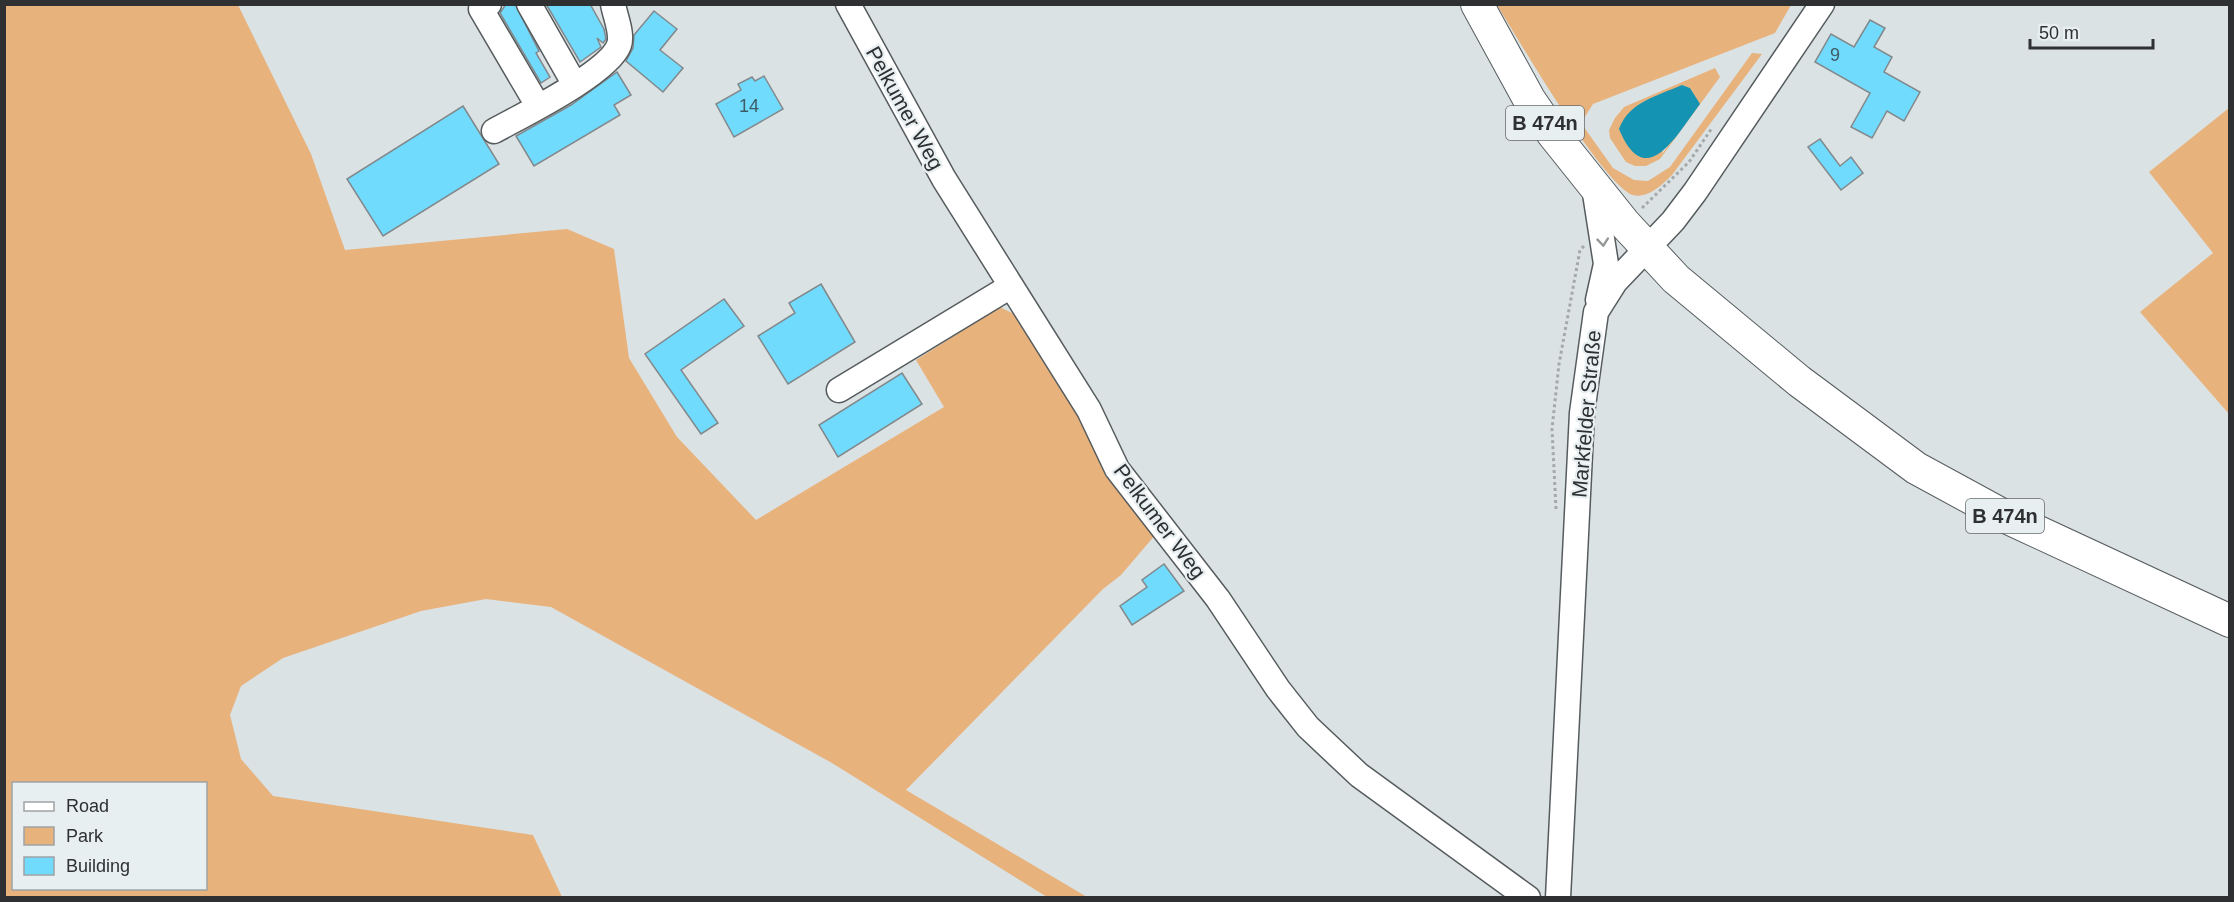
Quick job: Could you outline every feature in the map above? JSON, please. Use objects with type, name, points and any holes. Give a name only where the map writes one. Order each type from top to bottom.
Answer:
[{"type":"main road","name":"B 474n","points":[[1477,4],[1529,99],[1552,134],[1647,248],[1676,279],[1790,374],[1916,468],[2006,517],[2229,621]]},
{"type":"street","points":[[489,4],[481,9],[538,106]]},
{"type":"street","points":[[529,4],[575,85]]},
{"type":"street","points":[[494,131],[575,85],[603,66],[618,48],[620,38],[613,4]]},
{"type":"street","name":"Pelkumer Weg","points":[[849,4],[944,179],[1089,410],[1118,469],[1208,585],[1278,688],[1308,727],[1359,775],[1528,897]]},
{"type":"street","name":"Markfelder Straße","points":[[1558,897],[1582,413],[1596,312],[1615,282],[1673,221],[1695,192],[1822,4]]},
{"type":"street","points":[[1593,184],[1606,264],[1596,312]]},
{"type":"street","points":[[839,390],[1011,286]]},
{"type":"green space","points":[[5,5],[238,5],[311,154],[345,250],[567,229],[614,249],[629,358],[677,437],[756,520],[944,407],[916,360],[1000,307],[1026,320],[1156,534],[1121,575],[1103,589],[906,790],[1087,897],[1047,897],[832,763],[551,607],[486,599],[421,611],[283,658],[241,686],[230,715],[241,759],[273,796],[533,835],[562,897],[5,898]]},
{"type":"green space","points":[[1497,5],[1791,5],[1775,33],[1593,104],[1581,123],[1613,168],[1634,180],[1648,181],[1670,167],[1752,53],[1762,54],[1672,175],[1655,190],[1639,196],[1633,195],[1620,186],[1582,140]]},
{"type":"green space","points":[[1715,68],[1720,77],[1660,159],[1646,166],[1635,166],[1626,162],[1610,138],[1609,130],[1624,107]],"holes":[[[1682,85],[1690,88],[1699,104],[1662,154]]]},
{"type":"green space","points":[[2229,108],[2229,414],[2140,312],[2213,253],[2149,172]]},
{"type":"water","points":[[1682,85],[1690,88],[1700,104],[1661,152],[1650,158],[1640,157],[1629,148],[1619,129],[1624,120],[1630,112],[1645,101]]},
{"type":"building","points":[[506,4],[515,4],[539,51],[536,53],[550,77],[541,83],[500,13]]},
{"type":"building","points":[[546,4],[590,4],[604,29],[606,39],[603,43],[597,38],[601,47],[580,62]]},
{"type":"building","points":[[654,11],[677,29],[660,50],[683,68],[663,92],[626,61],[633,48],[634,35]]},
{"type":"building","points":[[1870,20],[1885,28],[1874,47],[1892,57],[1884,72],[1920,92],[1904,121],[1887,111],[1872,138],[1851,127],[1870,93],[1815,62],[1831,34],[1854,47]]},
{"type":"building","points":[[617,72],[631,95],[614,105],[620,115],[534,166],[516,136],[571,105]]},
{"type":"building","points":[[764,76],[783,109],[734,137],[716,104],[741,90],[738,84],[752,77],[755,81]]},
{"type":"building","points":[[463,106],[499,164],[383,236],[347,179]]},
{"type":"building","points":[[1820,139],[1840,166],[1851,157],[1863,173],[1841,190],[1808,147]]},
{"type":"building","points":[[821,284],[855,342],[788,384],[758,336],[795,313],[789,303]]},
{"type":"building","points":[[724,299],[744,326],[681,370],[718,423],[701,434],[645,354]]},
{"type":"building","points":[[902,373],[922,404],[838,457],[819,425]]},
{"type":"building","points":[[1164,564],[1184,591],[1132,625],[1120,606],[1147,587],[1142,580]]}]
